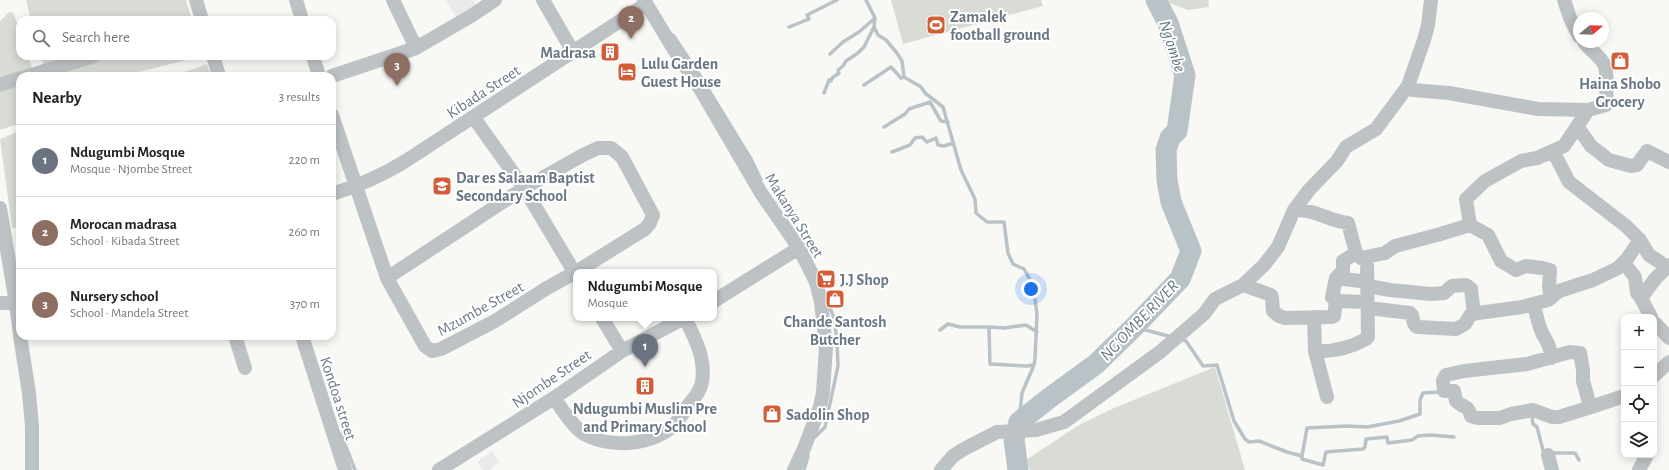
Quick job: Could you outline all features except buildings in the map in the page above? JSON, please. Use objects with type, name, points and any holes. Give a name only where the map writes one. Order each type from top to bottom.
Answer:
[{"type":"street","points":[[196,0],[201,16]]},
{"type":"street","points":[[296,0],[301,16]]},
{"type":"street","points":[[393,0],[416,48]]},
{"type":"street","points":[[336,75],[416,48],[495,0]]},
{"type":"street","points":[[543,0],[573,52]]},
{"type":"street","points":[[1564,0],[1573,24]]},
{"type":"street","name":"Kibada Street","points":[[336,193],[381,176],[404,162],[474,118],[645,2]]},
{"type":"street","name":"Makanya Street","points":[[645,2],[673,48],[699,86],[761,193],[799,248],[816,282],[825,326],[826,347],[823,392],[820,407],[804,451],[794,470]]},
{"type":"street","points":[[941,470],[953,456],[997,432],[1036,430],[1064,422],[1160,352],[1204,314],[1215,300],[1243,285],[1264,265],[1278,247],[1294,210],[1309,190],[1338,161],[1346,147],[1376,129],[1408,86],[1424,40],[1432,2]]},
{"type":"street","points":[[1408,86],[1413,90],[1449,92],[1538,109],[1588,110],[1606,105],[1605,82],[1607,72],[1602,60],[1590,48]]},
{"type":"street","points":[[41,72],[81,60]]},
{"type":"street","points":[[214,60],[218,72]]},
{"type":"street","points":[[314,60],[318,72]]},
{"type":"street","points":[[0,84],[16,79]]},
{"type":"street","points":[[1470,225],[1466,199],[1485,181],[1521,161],[1537,158],[1564,146],[1588,110]]},
{"type":"street","points":[[474,118],[524,188],[574,269]]},
{"type":"street","points":[[1577,126],[1591,146],[1609,160],[1631,166],[1637,165],[1647,151],[1669,162]]},
{"type":"street","name":"Mzumbe Street","points":[[336,127],[387,278],[425,346],[432,350],[441,349],[495,321],[547,288],[573,275]]},
{"type":"street","name":"Mzumbe Street","points":[[387,278],[524,188],[598,148],[611,148],[622,156],[653,215],[650,223],[645,229],[582,269]]},
{"type":"street","points":[[1555,150],[1554,153],[1558,164],[1569,182],[1626,226],[1640,240],[1649,255],[1667,267],[1647,288],[1640,298]]},
{"type":"street","points":[[0,208],[16,303],[0,303]]},
{"type":"street","points":[[1294,210],[1311,211],[1336,222],[1348,223],[1359,255],[1367,260],[1369,334],[1366,339],[1347,348],[1325,352],[1315,351]]},
{"type":"street","points":[[1550,298],[1550,270],[1526,266],[1516,270],[1502,261],[1488,235],[1470,225],[1395,246],[1385,252],[1359,255],[1343,261],[1343,271],[1336,278],[1332,297],[1336,299],[1336,301],[1410,313],[1414,324],[1417,327],[1456,330],[1465,324],[1469,316],[1474,314],[1503,310],[1548,300],[1559,292],[1609,273],[1624,264],[1640,240]]},
{"type":"street","points":[[717,299],[799,248]]},
{"type":"street","points":[[1624,264],[1635,277],[1637,293],[1649,314]]},
{"type":"street","points":[[1336,278],[1390,290],[1431,294],[1444,293],[1452,286],[1466,285],[1472,294],[1474,314]]},
{"type":"street","points":[[1243,285],[1271,295],[1274,311],[1279,316],[1285,318],[1334,316],[1336,301]]},
{"type":"street","points":[[1534,304],[1537,320],[1549,344],[1551,358]]},
{"type":"street","points":[[1314,318],[1315,351],[1327,397]]},
{"type":"street","points":[[604,321],[622,351]]},
{"type":"street","name":"Njombe Street","points":[[440,470],[554,398],[622,351],[678,321]]},
{"type":"street","points":[[554,398],[573,424],[587,436],[612,443],[642,441],[658,437],[674,424],[697,396],[702,382],[703,364],[697,341],[686,321]]},
{"type":"street","points":[[1657,325],[1669,338]]},
{"type":"street","points":[[21,340],[29,393],[32,426],[32,470]]},
{"type":"street","points":[[236,340],[245,368]]},
{"type":"street","name":"Kondoa street","points":[[303,340],[345,470]]},
{"type":"street","points":[[1588,408],[1590,406],[1590,402],[1583,381],[1580,353],[1570,352],[1527,364],[1464,371],[1446,375],[1443,381],[1444,391],[1454,391],[1456,401],[1470,410],[1471,416],[1478,418],[1500,418],[1527,410],[1542,412],[1552,417],[1559,417],[1588,408],[1608,400],[1621,399]]},
{"type":"street","points":[[1657,373],[1669,362]]},
{"type":"street","points":[[1548,455],[1552,470]]},
{"type":"street","points":[[1639,470],[1645,458]]},
{"type":"shaded area","points":[[26,0],[186,0],[191,16],[30,16]]},
{"type":"shaded area","points":[[446,0],[473,0],[477,6],[457,18]]},
{"type":"shaded area","name":"Zamalek football ground","points":[[891,0],[1041,0],[1043,6],[903,44]]},
{"type":"shaded area","points":[[1168,0],[1208,0],[1209,7],[1188,10],[1169,3]]},
{"type":"shaded area","points":[[13,12],[16,20],[16,60],[29,60],[34,72],[16,72],[16,124],[0,130],[0,21],[8,13]]},
{"type":"shaded area","points":[[42,60],[187,60],[138,72],[46,72]]},
{"type":"shaded area","points":[[207,64],[210,72],[184,72]]},
{"type":"shaded area","points":[[16,133],[16,228],[12,228],[0,139]]},
{"type":"shaded area","points":[[1215,367],[1245,470],[1030,470],[1026,460],[1079,425],[1114,408]]},
{"type":"shaded area","points":[[492,451],[499,462],[489,470],[483,470],[477,462]]},
{"type":"waterway","points":[[789,27],[809,19],[807,15],[837,0]]},
{"type":"waterway","points":[[866,0],[875,18],[874,27],[878,35],[886,40],[902,61],[904,77],[921,87],[925,93],[943,107],[961,170],[975,199],[976,213],[987,222],[1004,222],[1008,253],[1013,264],[1024,269],[1033,285],[1037,314],[1035,359],[1034,365],[1022,393],[1019,422]]},
{"type":"waterway","name":"NG'OMBE RIVER","points":[[1018,470],[1014,439],[1019,422],[1096,364],[1134,327],[1180,279],[1191,251],[1171,202],[1167,180],[1166,150],[1170,138],[1177,131],[1185,75],[1168,23],[1156,0]]},
{"type":"waterway","points":[[830,54],[843,42],[859,32],[875,18]]},
{"type":"waterway","points":[[824,93],[829,80],[831,81],[832,78],[839,73],[838,70],[846,61],[864,47],[874,27]]},
{"type":"waterway","points":[[673,35],[703,80]]},
{"type":"waterway","points":[[864,85],[891,67],[901,78],[904,77]]},
{"type":"waterway","points":[[708,89],[751,159],[761,180]]},
{"type":"waterway","points":[[884,127],[905,114],[909,109],[930,102],[941,121],[948,122]]},
{"type":"waterway","points":[[892,152],[910,145],[915,138],[922,137],[927,142],[936,138],[938,145],[944,146],[953,143]]},
{"type":"waterway","points":[[815,437],[825,427],[838,366],[834,318],[827,300]]},
{"type":"waterway","points":[[940,330],[948,324],[960,327],[989,327],[990,364],[1034,365]]},
{"type":"waterway","points":[[989,327],[1004,328],[1026,325],[1037,332]]},
{"type":"waterway","points":[[1134,327],[1172,337]]},
{"type":"waterway","points":[[1180,339],[1186,341],[1203,366],[1217,365],[1234,421],[1245,439],[1249,442],[1259,441],[1302,456],[1302,459],[1323,465],[1326,452],[1363,449],[1365,447],[1366,439],[1387,437],[1388,443],[1412,440],[1418,436],[1430,435],[1454,437]]},
{"type":"waterway","points":[[1302,456],[1307,428],[1347,426],[1367,427],[1399,421],[1420,414],[1420,400],[1423,393],[1442,392]]},
{"type":"waterway","points":[[1528,415],[1532,417],[1533,424],[1537,427],[1544,454]]},
{"type":"waterway","points":[[341,434],[355,470]]},
{"type":"waterway","points":[[1550,453],[1575,453],[1579,460]]},
{"type":"waterway","points":[[804,470],[808,456]]},
{"type":"place","name":"Zamalek football ground","points":[[936,25]]},
{"type":"place","name":"Morocan madrasa","points":[[631,39]]},
{"type":"place","name":"Madrasa","points":[[610,52]]},
{"type":"place","name":"Haina Shobo Grocery","points":[[1620,61]]},
{"type":"place","name":"Lulu Garden Guest House","points":[[627,72]]},
{"type":"place","name":"Nursery school","points":[[397,86]]},
{"type":"place","name":"Dar es Salaam Baptist Secondary School","points":[[442,186]]},
{"type":"place","name":"J.J Shop","points":[[826,279]]},
{"type":"place","name":"Chande Santosh Butcher","points":[[835,299]]},
{"type":"place","name":"Ndugumbi Mosque","points":[[645,367]]},
{"type":"place","name":"Ndugumbi Muslim Pre and Primary School","points":[[645,386]]},
{"type":"place","name":"Sadolin Shop","points":[[772,414]]},
{"type":"water label","name":"Ng'ombe","points":[[1173,46]]}]
